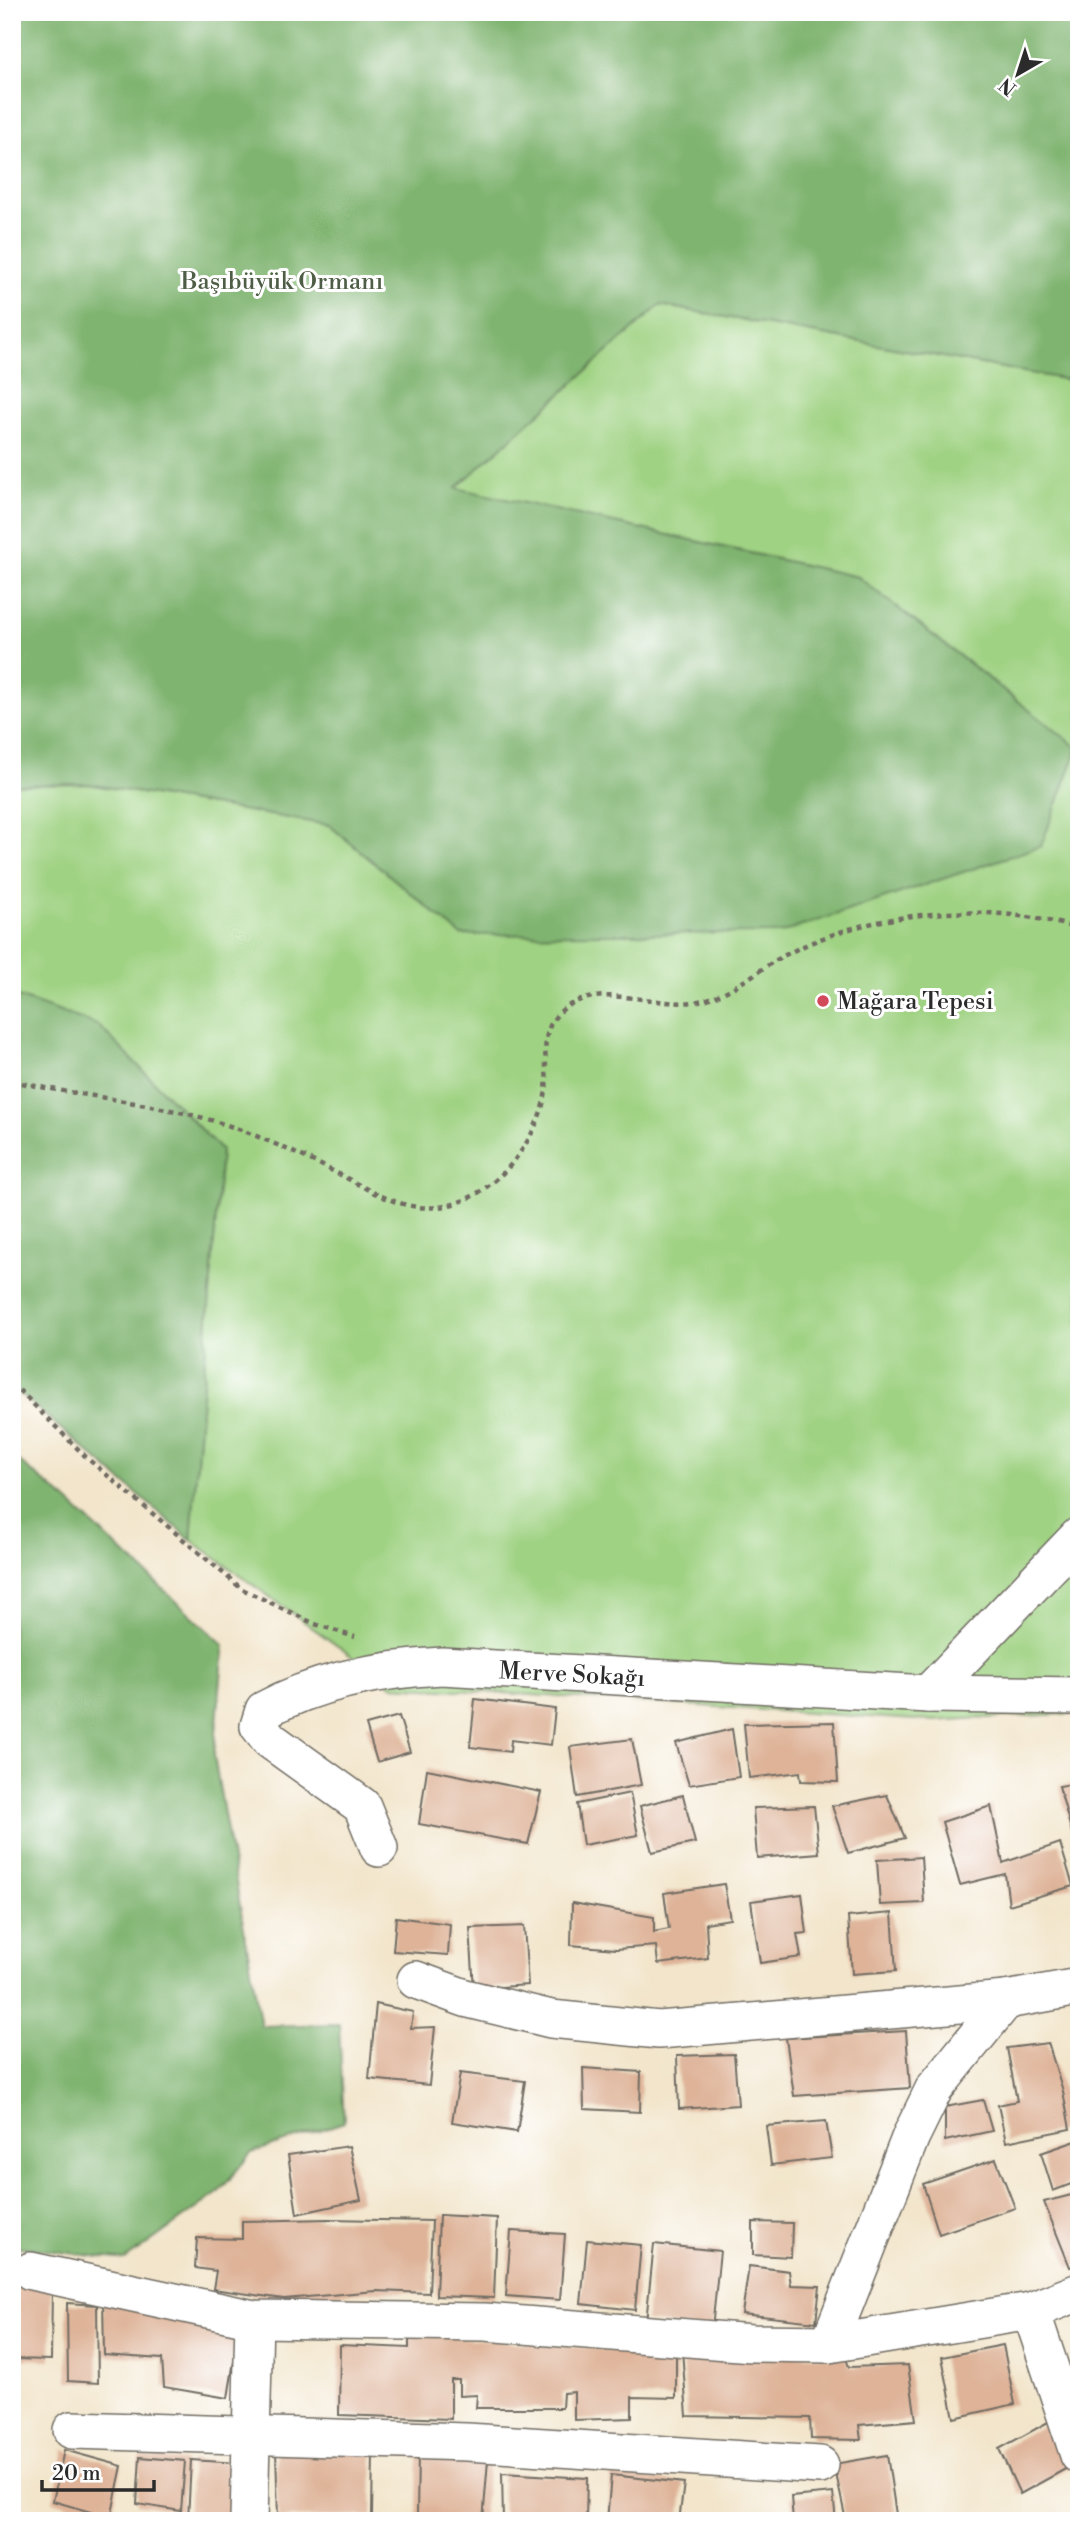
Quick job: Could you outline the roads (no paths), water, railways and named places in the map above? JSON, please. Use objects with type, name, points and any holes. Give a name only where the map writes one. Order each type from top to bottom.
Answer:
[{"type":"street","points":[[928,1694],[1079,1536]]},
{"type":"street","name":"Merve Sokağı","points":[[379,1848],[362,1806],[270,1740],[260,1726],[264,1710],[282,1700],[367,1674],[442,1666],[928,1694],[1079,1696]]},
{"type":"street","points":[[416,1980],[465,1998],[551,2019],[659,2030],[1006,2000],[1079,1987]]},
{"type":"street","points":[[829,2344],[911,2136],[934,2089],[1006,2000]]},
{"type":"street","points":[[31,2271],[254,2319],[485,2322],[752,2343],[829,2344],[1031,2311],[1079,2292]]},
{"type":"street","points":[[1031,2311],[1079,2455]]},
{"type":"street","points":[[249,2521],[254,2319]]},
{"type":"street","points":[[72,2430],[467,2442],[820,2465]]},
{"type":"place","name":"Mağara Tepesi","points":[[823,1001]]},
{"type":"park label","name":"Başıbüyük Ormanı","points":[[282,281]]}]
